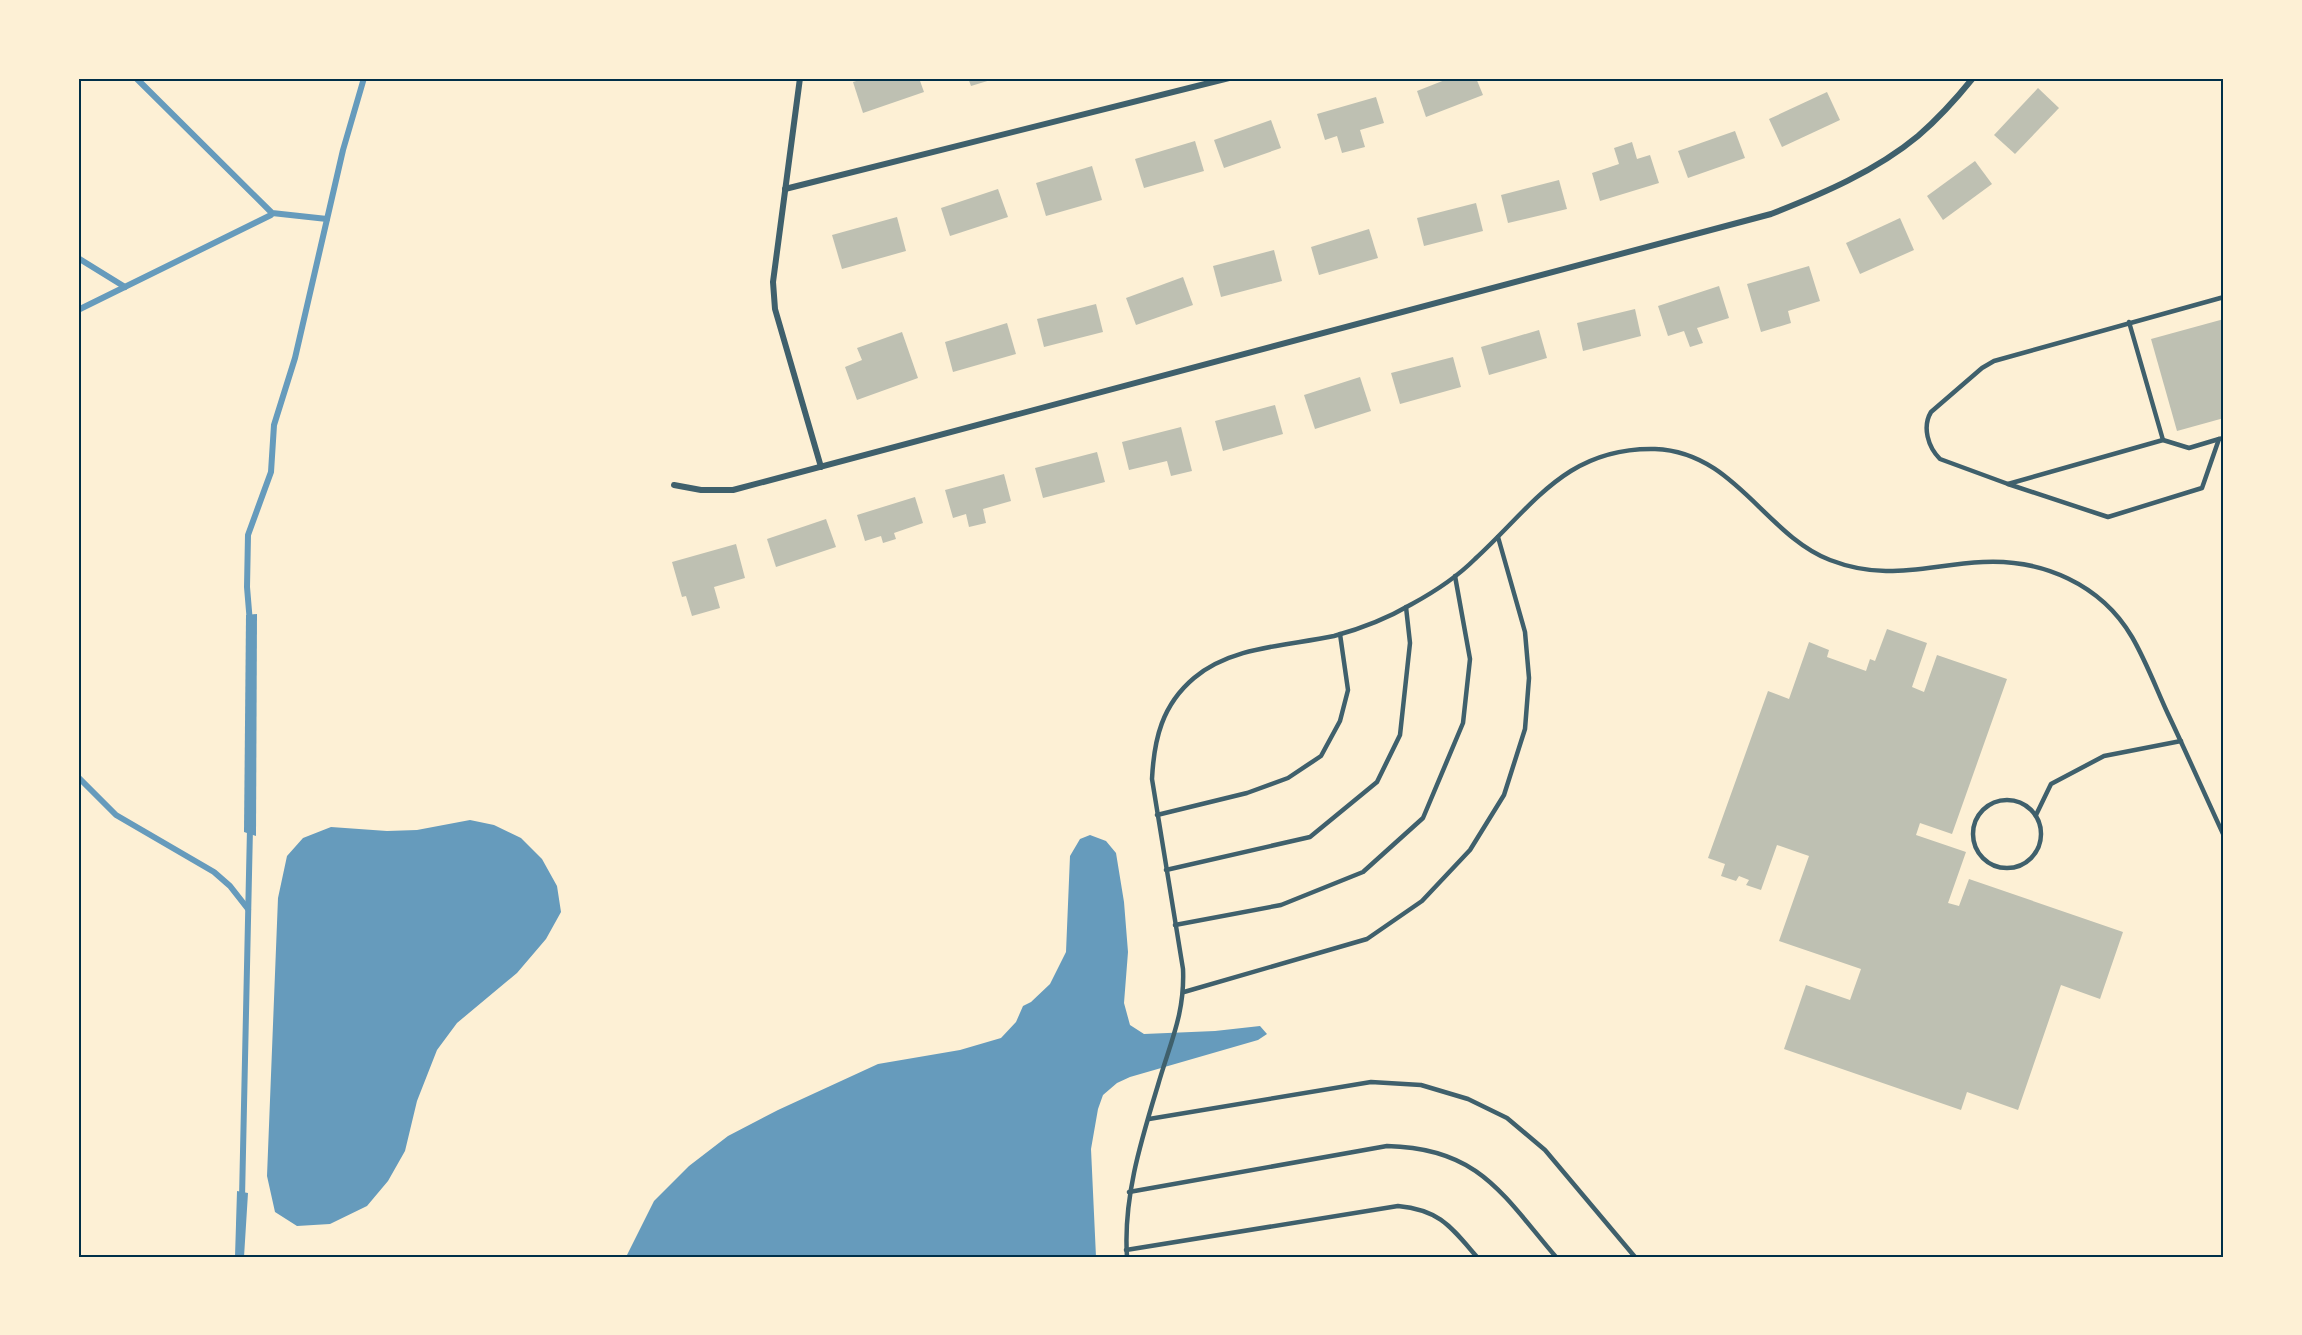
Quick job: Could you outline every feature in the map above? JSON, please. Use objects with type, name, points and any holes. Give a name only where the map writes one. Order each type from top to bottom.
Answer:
[{"type":"street","points":[[800,78],[773,282],[775,309],[821,466]]},
{"type":"street","points":[[785,189],[1229,78]]},
{"type":"street","points":[[674,485],[701,490],[733,490],[1771,214],[1871,168],[1917,136],[1952,104],[1973,78]]},
{"type":"lane","points":[[2222,438],[2202,488],[2108,517],[1940,459],[1934,453],[1926,428],[1931,412],[1982,368],[1994,361],[2224,297]]},
{"type":"lane","points":[[2129,322],[2163,440]]},
{"type":"lane","points":[[2008,484],[2163,440],[2188,448],[2222,438]]},
{"type":"lane","points":[[1127,1257],[1129,1192],[1157,1086],[1181,1015],[1184,992],[1183,969],[1156,815],[1152,779],[1154,751],[1161,724],[1176,696],[1196,677],[1215,664],[1236,655],[1340,634],[1406,608],[1455,576],[1473,561],[1551,484],[1574,468],[1599,457],[1630,450],[1658,449],[1681,453],[1707,463],[1730,478],[1803,545],[1827,559],[1853,568],[1881,572],[1908,572],[1982,562],[2009,562],[2041,567],[2067,577],[2112,609],[2129,631],[2224,836]]},
{"type":"lane","points":[[1184,992],[1367,939],[1422,901],[1470,850],[1504,795],[1525,729],[1529,678],[1525,632],[1498,537]]},
{"type":"lane","points":[[1175,925],[1281,905],[1363,872],[1423,818],[1463,723],[1470,659],[1455,576]]},
{"type":"lane","points":[[1166,870],[1310,837],[1377,782],[1400,735],[1410,643],[1406,608]]},
{"type":"lane","points":[[1156,815],[1247,793],[1288,778],[1321,756],[1340,721],[1348,690],[1340,634]]},
{"type":"lane","points":[[2036,815],[2028,807],[2007,800],[1986,807],[1978,816],[1973,838],[1982,858],[1991,865],[2002,868],[2021,866],[2035,855],[2039,848],[2042,831],[2036,815],[2051,784],[2104,756],[2181,741]]},
{"type":"lane","points":[[1149,1119],[1371,1082],[1422,1085],[1468,1099],[1507,1118],[1545,1150],[1635,1257]]},
{"type":"lane","points":[[1129,1192],[1388,1146],[1413,1147],[1469,1165],[1491,1181],[1556,1257]]},
{"type":"lane","points":[[1126,1250],[1398,1206],[1419,1208],[1437,1216],[1454,1230],[1477,1257]]},
{"type":"water","points":[[257,614],[256,836],[244,832],[246,615]]},
{"type":"water","points":[[470,820],[494,825],[521,838],[542,859],[557,886],[561,912],[546,939],[517,973],[457,1023],[437,1050],[417,1101],[405,1151],[388,1181],[367,1206],[330,1224],[297,1226],[275,1212],[267,1176],[278,898],[287,856],[303,838],[331,827],[387,831],[417,830]]},
{"type":"water","points":[[1090,835],[1106,841],[1116,853],[1124,902],[1128,952],[1124,1003],[1130,1025],[1144,1034],[1215,1031],[1260,1026],[1267,1034],[1258,1040],[1130,1077],[1117,1083],[1103,1095],[1098,1109],[1091,1149],[1096,1257],[626,1257],[654,1201],[689,1166],[728,1136],[778,1110],[878,1064],[960,1050],[1001,1038],[1016,1022],[1023,1006],[1031,1002],[1050,984],[1066,952],[1070,856],[1080,839]]},
{"type":"water","points":[[237,1191],[248,1193],[244,1257],[235,1257]]},
{"type":"building","points":[[866,78],[919,78],[924,92],[863,113],[853,82]]},
{"type":"building","points":[[968,78],[994,78],[994,79],[971,86]]},
{"type":"building","points":[[1450,78],[1476,78],[1483,95],[1426,117],[1417,91]]},
{"type":"building","points":[[2038,88],[2059,108],[2015,154],[1994,135]]},
{"type":"building","points":[[1827,92],[1840,120],[1782,147],[1769,119]]},
{"type":"building","points":[[1376,97],[1384,123],[1360,130],[1365,147],[1342,153],[1337,136],[1325,140],[1317,114]]},
{"type":"building","points":[[1271,120],[1281,148],[1224,168],[1214,140]]},
{"type":"building","points":[[1735,131],[1745,158],[1688,178],[1678,151]]},
{"type":"building","points":[[1195,141],[1204,171],[1144,188],[1135,159]]},
{"type":"building","points":[[1632,142],[1637,159],[1650,155],[1659,183],[1600,201],[1592,173],[1619,164],[1614,148]]},
{"type":"building","points":[[1975,161],[1992,184],[1943,220],[1927,196]]},
{"type":"building","points":[[1092,166],[1102,200],[1046,216],[1036,183]]},
{"type":"building","points":[[1559,180],[1567,209],[1508,223],[1501,195]]},
{"type":"building","points":[[998,189],[1008,217],[950,236],[941,208]]},
{"type":"building","points":[[1476,203],[1483,231],[1424,246],[1417,218]]},
{"type":"building","points":[[897,217],[906,251],[842,269],[832,235]]},
{"type":"building","points":[[1900,218],[1914,250],[1860,274],[1846,243]]},
{"type":"building","points":[[1369,229],[1378,258],[1319,275],[1311,247]]},
{"type":"building","points":[[1274,250],[1282,281],[1221,297],[1213,266]]},
{"type":"building","points":[[1809,266],[1820,301],[1788,311],[1791,323],[1761,332],[1747,284]]},
{"type":"building","points":[[1183,277],[1193,305],[1136,325],[1126,298]]},
{"type":"building","points":[[1719,286],[1729,318],[1697,328],[1703,343],[1690,347],[1684,331],[1668,336],[1658,306]]},
{"type":"building","points":[[1096,304],[1103,332],[1044,347],[1037,319]]},
{"type":"building","points":[[1635,309],[1641,336],[1583,351],[1577,323]]},
{"type":"building","points":[[2224,319],[2224,418],[2177,431],[2151,339]]},
{"type":"building","points":[[1007,323],[1016,354],[953,372],[945,342]]},
{"type":"building","points":[[1539,330],[1547,358],[1489,375],[1481,347]]},
{"type":"building","points":[[902,332],[918,378],[857,400],[845,367],[862,360],[857,348]]},
{"type":"building","points":[[1453,357],[1461,387],[1400,404],[1391,373]]},
{"type":"building","points":[[1360,377],[1371,411],[1315,429],[1304,395]]},
{"type":"building","points":[[1275,405],[1283,434],[1223,451],[1215,421]]},
{"type":"building","points":[[1181,427],[1192,471],[1171,476],[1167,461],[1129,470],[1122,442]]},
{"type":"building","points":[[1097,452],[1105,482],[1043,498],[1035,468]]},
{"type":"building","points":[[1004,474],[1011,501],[983,509],[986,523],[969,527],[966,514],[953,518],[945,490]]},
{"type":"building","points":[[915,497],[923,523],[894,533],[896,539],[883,543],[881,536],[865,541],[857,515]]},
{"type":"building","points":[[826,519],[836,547],[776,567],[767,539]]},
{"type":"building","points":[[736,544],[745,578],[714,587],[720,608],[692,616],[686,596],[682,597],[672,562]]},
{"type":"building","points":[[1887,629],[1927,643],[1912,687],[1924,692],[1937,655],[2007,679],[1952,834],[1920,823],[1916,835],[1966,852],[1948,903],[1959,906],[1969,879],[2123,932],[2100,999],[2061,985],[2018,1110],[1967,1092],[1961,1110],[1784,1049],[1806,985],[1850,1000],[1861,969],[1779,941],[1809,856],[1777,845],[1761,890],[1746,885],[1749,880],[1739,876],[1736,881],[1721,876],[1725,864],[1708,858],[1768,691],[1789,699],[1809,642],[1829,650],[1827,657],[1866,671],[1870,659],[1875,661]]},
{"type":"waterway","points":[[136,78],[272,213],[327,219]]},
{"type":"waterway","points":[[250,623],[247,587],[248,535],[271,472],[274,425],[295,358],[343,150],[364,78]]},
{"type":"waterway","points":[[78,310],[271,215]]},
{"type":"waterway","points":[[78,258],[125,287]]},
{"type":"waterway","points":[[78,777],[116,815],[214,872],[230,886],[248,909]]},
{"type":"waterway","points":[[242,1198],[250,828]]}]
